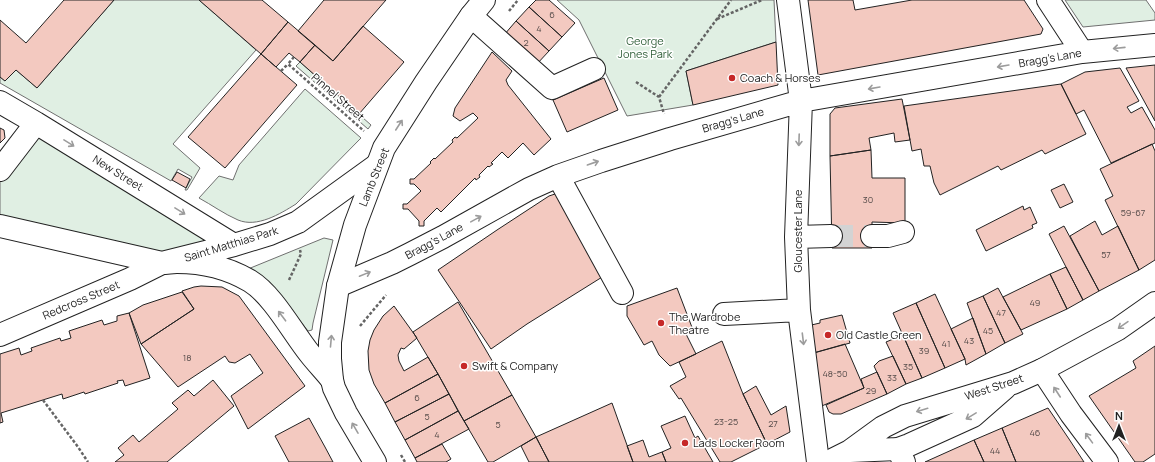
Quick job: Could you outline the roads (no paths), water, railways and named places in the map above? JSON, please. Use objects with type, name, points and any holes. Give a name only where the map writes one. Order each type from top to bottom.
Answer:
[{"type":"street","name":"Gloucester Lane","points":[[788,0],[801,101],[796,237],[799,310],[818,462]]},
{"type":"street","points":[[1048,0],[1082,52]]},
{"type":"street","points":[[478,8],[491,34],[552,88],[594,70]]},
{"type":"street","name":"Lamb Street","points":[[332,380],[330,342],[338,286],[355,225],[380,157],[426,82],[478,8]]},
{"type":"street","name":"Bragg's Lane","points":[[338,286],[392,263],[443,237],[529,189],[558,176],[670,139],[801,101],[1082,52],[1155,45]]},
{"type":"street","name":"New Street","points":[[0,102],[234,245]]},
{"type":"street","points":[[0,170],[36,123]]},
{"type":"street","name":"Saint Matthias Park","points":[[162,264],[270,234],[298,222],[380,157]]},
{"type":"street","points":[[558,176],[622,293]]},
{"type":"street","name":"Saint Matthias Park","points":[[0,226],[162,264],[176,262],[203,264],[221,268],[251,282],[264,294],[332,380]]},
{"type":"street","points":[[872,236],[888,236],[903,232]]},
{"type":"street","points":[[796,237],[831,236]]},
{"type":"street","name":"Redcross Street","points":[[0,335],[162,264]]},
{"type":"street","name":"West Street","points":[[828,462],[850,451],[883,427],[904,416],[1012,382],[1042,370],[1118,329],[1155,303]]},
{"type":"street","points":[[724,314],[799,310]]},
{"type":"street","points":[[1042,370],[1071,414],[1107,462]]},
{"type":"street","points":[[332,380],[334,388],[346,413],[374,462]]},
{"type":"street","points":[[850,451],[901,455],[909,445],[973,416],[1012,382]]},
{"type":"tunnel","points":[[831,236],[872,236]]},
{"type":"place","name":"Coach & Horses","points":[[732,78]]},
{"type":"place","name":"The Wardrobe Theatre","points":[[661,323]]},
{"type":"place","name":"Old Castle Green","points":[[828,335]]},
{"type":"place","name":"Swift & Company","points":[[464,366]]},
{"type":"place","name":"Lads Locker Room","points":[[685,443]]},
{"type":"park label","name":"George Jones Park","points":[[645,47]]}]
